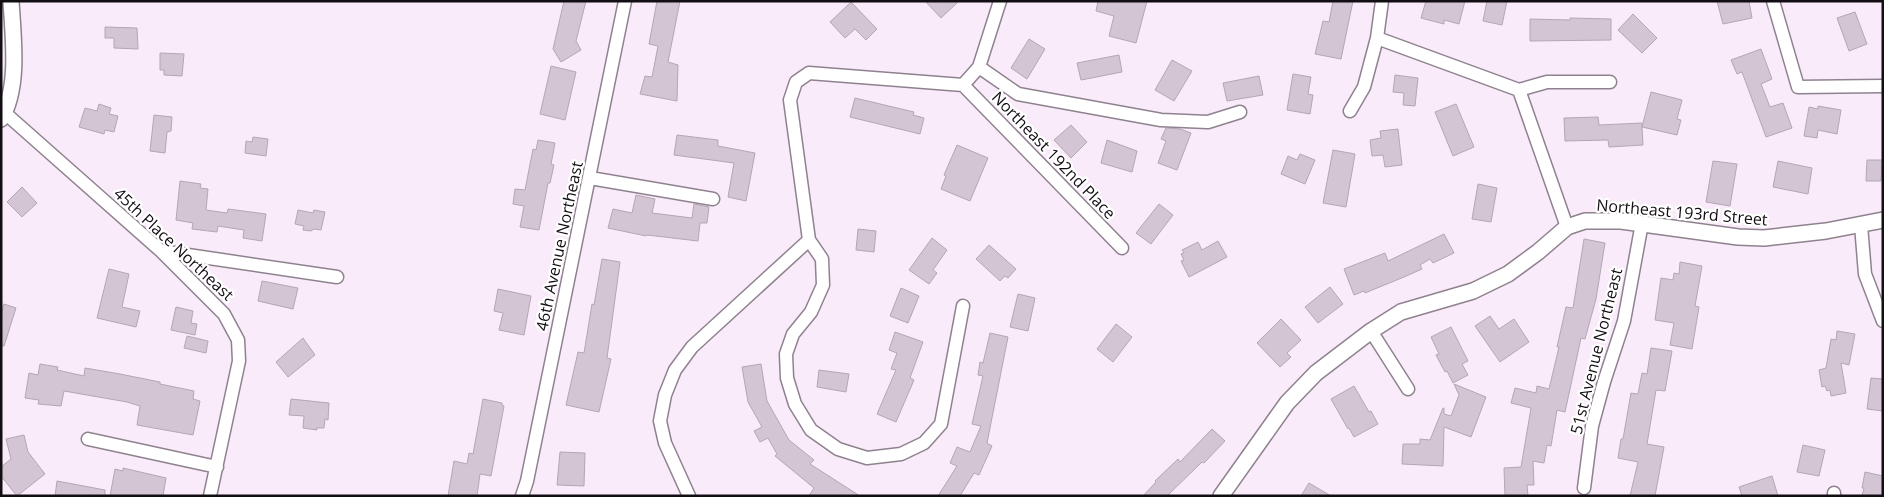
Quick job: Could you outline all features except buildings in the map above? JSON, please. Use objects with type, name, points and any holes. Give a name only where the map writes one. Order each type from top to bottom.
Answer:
[{"type":"street","points":[[3,116],[12,84],[14,48],[11,1]]},
{"type":"street","name":"46th Avenue Northeast","points":[[522,496],[527,482],[625,1]]},
{"type":"street","points":[[964,306],[941,424],[924,443],[901,454],[868,458],[838,449],[811,430],[795,404],[787,378],[786,354],[793,334],[811,312],[823,285],[822,259],[810,240],[790,100],[796,82],[809,73],[963,85],[979,67],[1000,1]]},
{"type":"street","points":[[1350,111],[1364,87],[1377,38],[1382,1]]},
{"type":"street","points":[[1773,1],[1798,87],[1883,86]]},
{"type":"street","points":[[1377,38],[1519,90],[1546,82],[1610,82]]},
{"type":"street","points":[[979,67],[1018,94],[1161,120],[1208,122],[1240,112]]},
{"type":"street","name":"Northeast 192nd Place","points":[[963,85],[1122,248]]},
{"type":"street","points":[[1519,90],[1567,227]]},
{"type":"street","name":"45th Place Northeast","points":[[3,116],[161,251],[224,314],[238,340],[239,361],[210,496]]},
{"type":"street","points":[[590,178],[713,199]]},
{"type":"street","name":"Northeast 193rd Street","points":[[1221,496],[1287,403],[1316,373],[1371,330],[1401,312],[1488,285],[1508,274],[1567,227],[1585,221],[1602,220],[1642,223],[1738,237],[1764,238],[1861,225],[1883,220]]},
{"type":"street","name":"51st Avenue Northeast","points":[[1584,488],[1592,426],[1624,321],[1642,223]]},
{"type":"street","points":[[1861,225],[1864,274],[1883,321]]},
{"type":"street","points":[[689,496],[665,443],[660,421],[664,396],[675,370],[692,347],[810,240]]},
{"type":"street","points":[[161,251],[337,277]]},
{"type":"street","points":[[1371,330],[1408,389]]},
{"type":"street","points":[[88,439],[217,466]]}]
